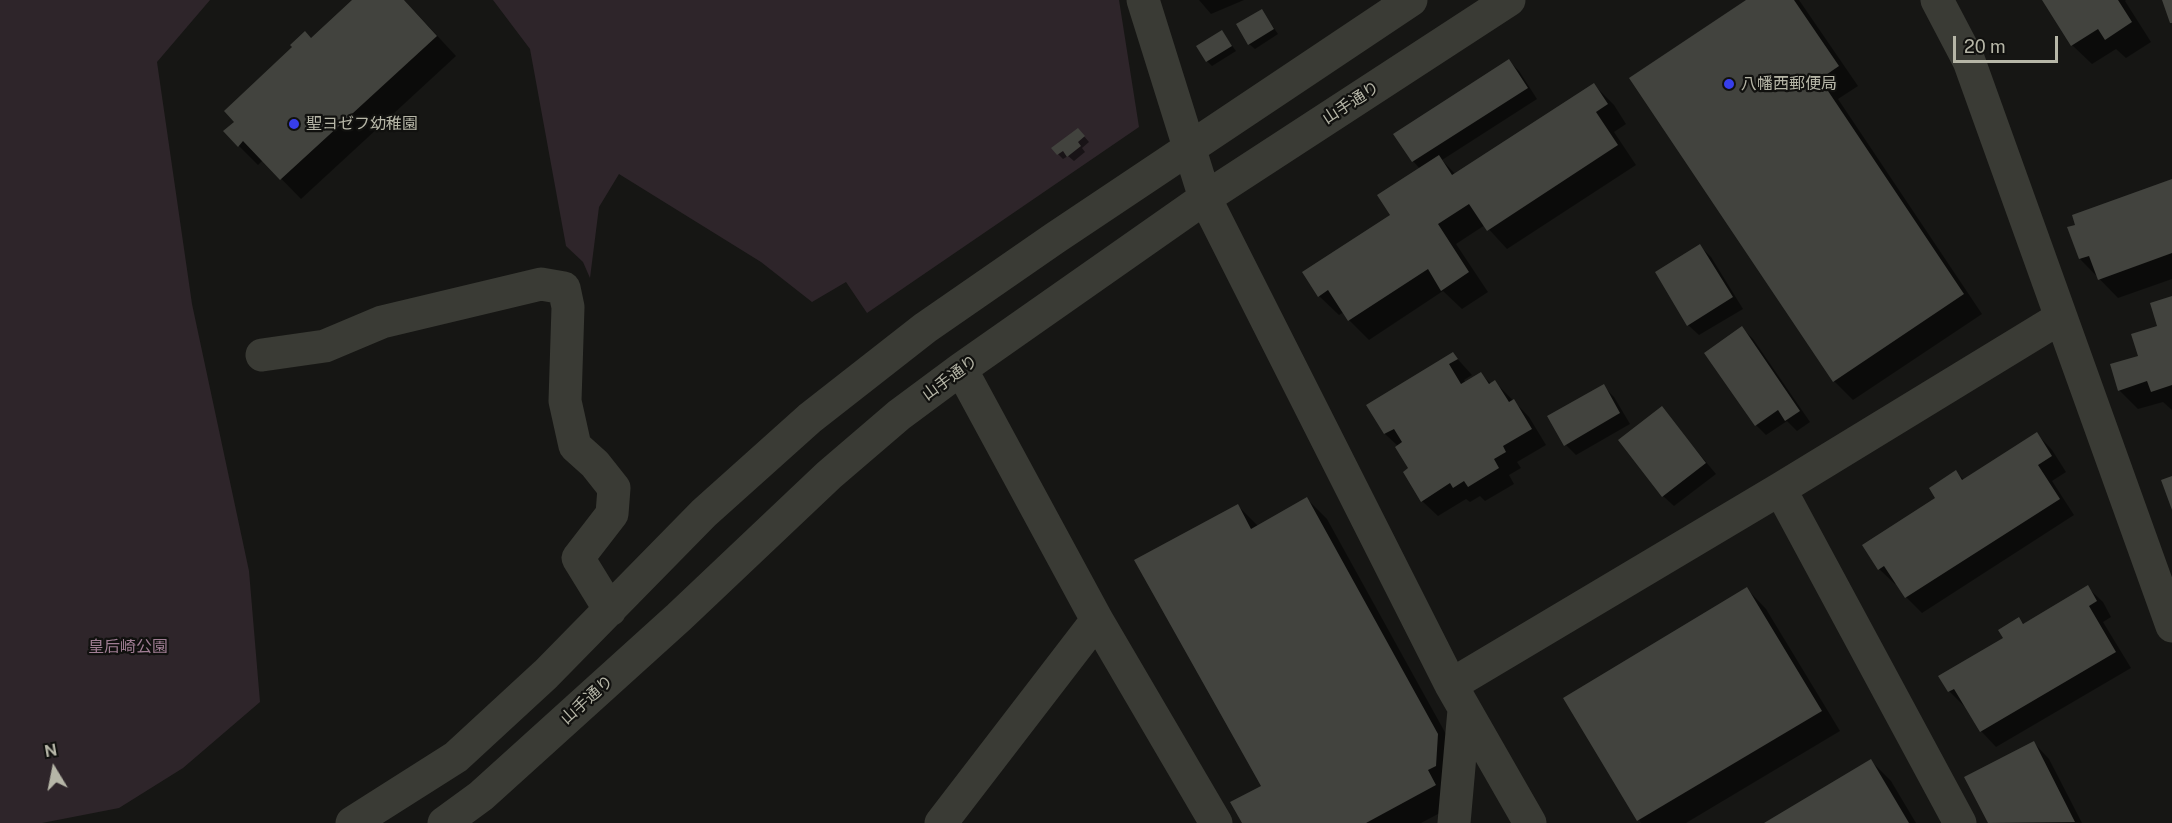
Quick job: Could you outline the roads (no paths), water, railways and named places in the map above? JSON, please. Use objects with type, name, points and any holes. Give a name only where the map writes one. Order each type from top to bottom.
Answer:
[{"type":"street","points":[[1143,0],[1205,198],[1458,698],[1530,823]]},
{"type":"street","points":[[352,823],[456,757],[546,674],[704,513],[810,418],[926,328],[1411,0]]},
{"type":"street","name":"山手通り","points":[[444,823],[485,809],[679,617],[830,475],[898,415],[1205,198],[1509,0]]},
{"type":"street","points":[[1937,0],[1969,61],[2172,626]]},
{"type":"street","points":[[261,355],[325,346],[382,322],[542,284],[564,288],[568,307],[565,401],[575,446],[596,464],[614,488],[612,514],[578,558],[610,610]]},
{"type":"street","points":[[1458,698],[1780,489],[2060,318]]},
{"type":"street","points":[[961,369],[1097,620],[1216,823]]},
{"type":"street","points":[[1780,489],[1960,823]]},
{"type":"street","points":[[941,823],[1097,620]]},
{"type":"street","points":[[1454,823],[1458,698]]},
{"type":"street","points":[[456,757],[485,809]]},
{"type":"street","points":[[1193,823],[1194,783]]},
{"type":"place","name":"八幡西郵便局","points":[[1729,84]]},
{"type":"place","name":"聖ヨゼフ幼稚園","points":[[294,124]]},
{"type":"park label","name":"皇后崎公園","points":[[128,647]]}]
